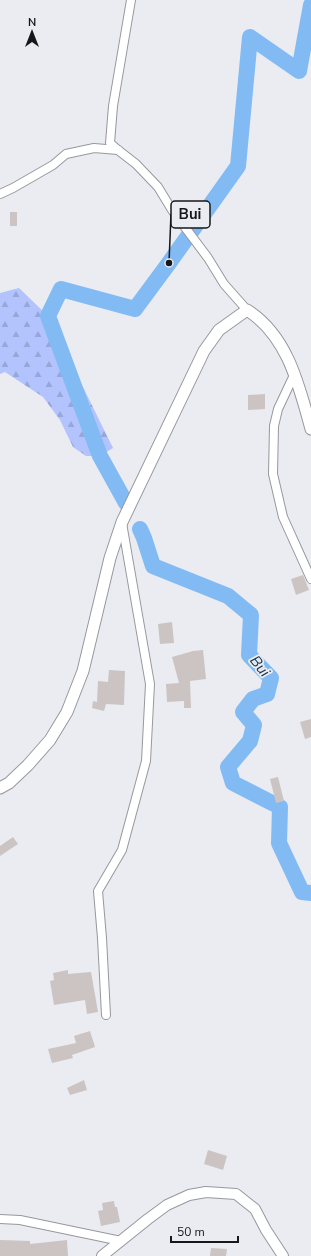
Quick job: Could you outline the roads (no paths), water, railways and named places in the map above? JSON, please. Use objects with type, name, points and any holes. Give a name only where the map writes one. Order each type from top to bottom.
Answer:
[{"type":"main road","points":[[0,788],[9,783],[28,765],[50,740],[67,712],[83,671],[110,558],[122,522],[204,351],[219,330],[247,310],[259,318],[271,331],[295,373],[311,429]]},
{"type":"street","points":[[132,0],[113,106],[110,143],[136,164],[158,187],[172,210],[208,258],[224,284],[247,310]]},
{"type":"street","points":[[0,194],[53,165],[66,154],[94,148],[118,150]]},
{"type":"street","points":[[295,373],[278,409],[274,426],[273,474],[283,517],[311,579]]},
{"type":"street","points":[[106,1015],[98,891],[122,850],[146,761],[150,684],[122,522]]},
{"type":"street","points":[[102,1256],[167,1205],[189,1195],[206,1192],[236,1194],[255,1209],[266,1230],[283,1256]]},
{"type":"street","points":[[0,1219],[20,1220],[121,1241]]},
{"type":"waterway","name":"Bui","points":[[126,503],[100,456],[48,316],[61,289],[135,309],[238,166],[250,37],[299,71],[311,5]]},
{"type":"waterway","name":"Bui","points":[[140,529],[153,566],[228,596],[251,615],[249,655],[271,678],[267,694],[253,699],[243,712],[254,725],[250,741],[228,767],[233,783],[280,807],[279,843],[302,892],[311,893]]},
{"type":"place","name":"Bui","points":[[169,263]]}]
